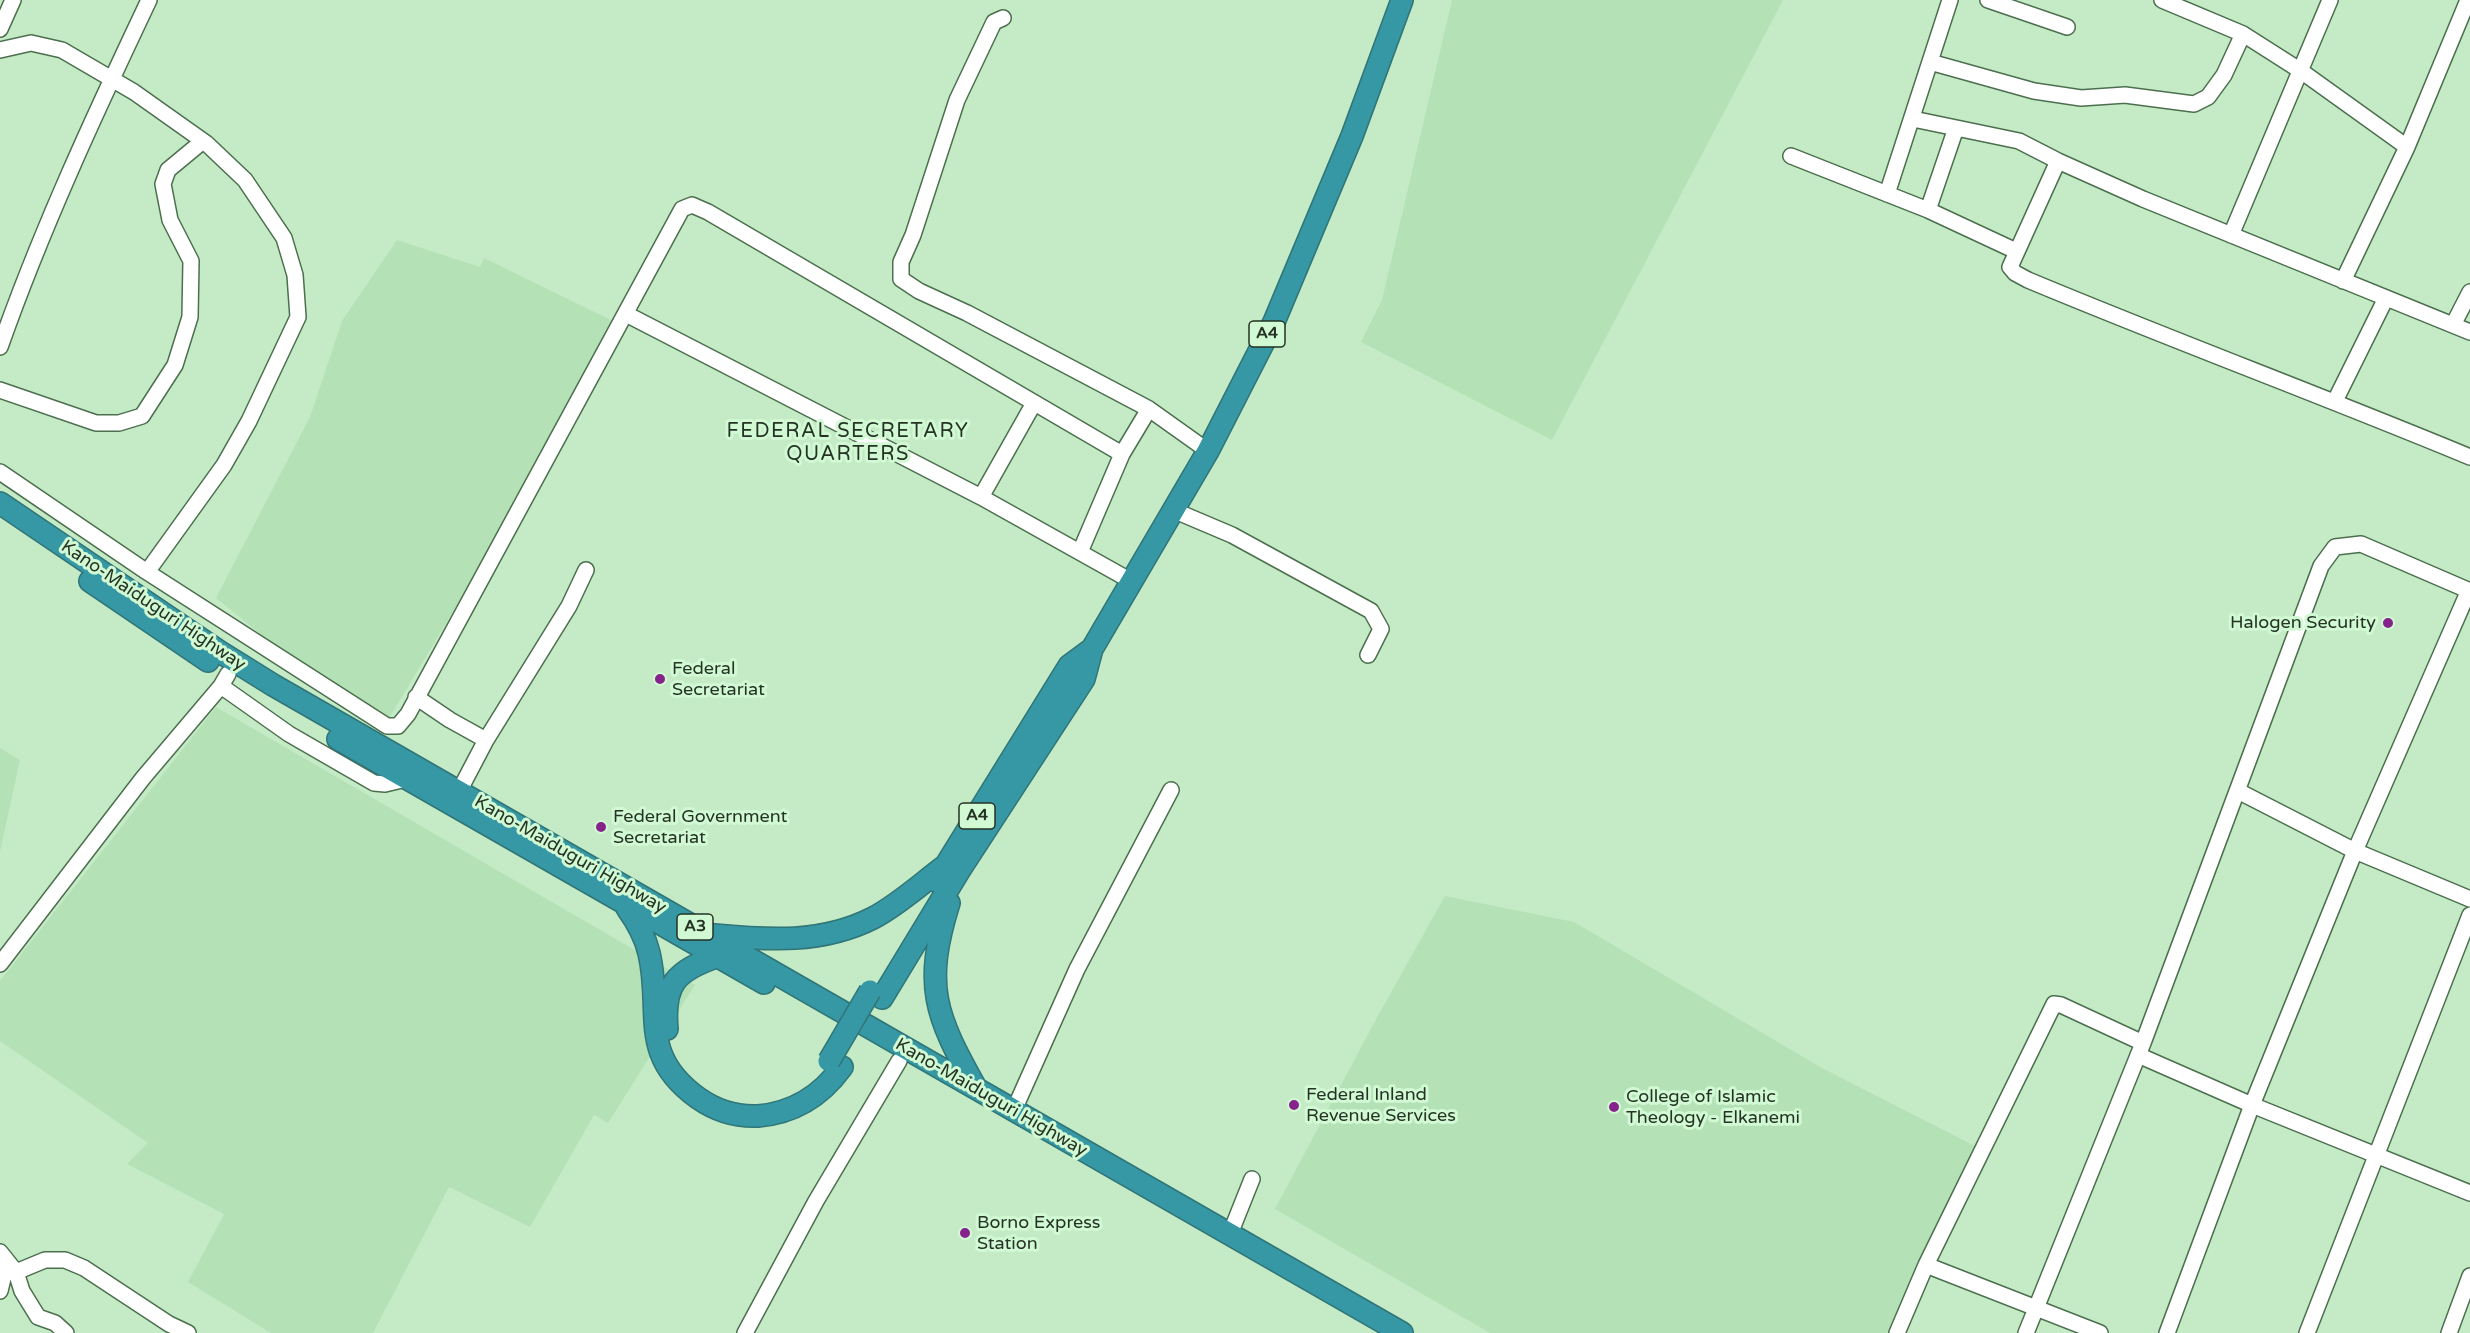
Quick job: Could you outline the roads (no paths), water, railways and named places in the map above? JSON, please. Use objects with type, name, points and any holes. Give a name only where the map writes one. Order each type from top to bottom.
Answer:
[{"type":"highway","name":"A4","points":[[625,905],[637,922],[649,954],[655,1031],[659,1048],[676,1079],[692,1094],[717,1109],[734,1114],[755,1116],[775,1114],[794,1108],[823,1090],[835,1064],[952,869],[1069,666],[1092,649],[1208,451],[1274,322],[1352,136],[1402,0]]},
{"type":"highway","name":"Kano-Maiduguri Highway","points":[[0,503],[220,652],[625,905],[1375,1333]]},
{"type":"highway","name":"Kano-Maiduguri Highway","points":[[0,520],[225,680],[406,778],[455,798],[708,934],[1402,1333]]},
{"type":"highway","points":[[708,934],[754,939],[804,939],[840,932],[874,917],[952,869]]},
{"type":"highway","points":[[952,869],[934,967],[935,992],[941,1019],[954,1049],[977,1089]]},
{"type":"highway","name":"A4","points":[[716,957],[689,967],[680,974],[674,982],[666,1005],[671,1043],[682,1065],[690,1074],[705,1087],[727,1097],[748,1103],[763,1103],[792,1095],[835,1064]]},
{"type":"street","points":[[0,28],[13,0]]},
{"type":"street","points":[[0,347],[26,273],[148,0]]},
{"type":"street","points":[[1887,194],[1950,0]]},
{"type":"street","points":[[1988,0],[2067,27]]},
{"type":"street","points":[[2162,0],[2243,34],[2301,71],[2407,147]]},
{"type":"street","points":[[2231,235],[2331,0]]},
{"type":"street","points":[[2343,281],[2407,147],[2468,0]]},
{"type":"street","points":[[1003,18],[994,22],[957,100],[913,235],[901,262],[902,279],[919,291],[967,312],[1149,410],[1208,451]]},
{"type":"street","points":[[1930,62],[2034,91],[2081,98],[2125,94],[2194,104],[2208,98],[2219,83],[2243,34]]},
{"type":"street","points":[[0,50],[31,43],[62,50],[111,79],[203,141],[245,180],[284,238],[295,275],[298,317],[249,421],[224,465],[147,572]]},
{"type":"street","points":[[1913,118],[2019,141],[2143,199],[2470,332]]},
{"type":"street","points":[[1928,210],[1956,128]]},
{"type":"street","points":[[0,390],[96,423],[119,423],[142,416],[175,365],[190,317],[191,261],[170,220],[164,184],[168,170],[203,141]]},
{"type":"street","points":[[1791,156],[1928,210],[2016,251]]},
{"type":"street","points":[[2058,161],[2016,251],[2010,267],[2015,273],[2172,340],[2335,401],[2470,456]]},
{"type":"street","points":[[0,472],[147,572],[387,726],[398,726],[408,714],[682,208],[692,205],[708,212],[1122,454]]},
{"type":"street","points":[[2453,325],[2470,292]]},
{"type":"street","points":[[2335,401],[2386,298]]},
{"type":"street","points":[[626,314],[981,497],[1133,582]]},
{"type":"street","points":[[981,497],[1034,403]]},
{"type":"street","points":[[1080,552],[1122,454],[1149,410]]},
{"type":"street","points":[[1173,510],[1232,535],[1371,611],[1381,629],[1368,655]]},
{"type":"street","points":[[2026,1333],[2141,1049],[2321,566],[2335,547],[2361,544],[2469,591],[2355,851],[2252,1105],[2167,1333]]},
{"type":"street","points":[[455,798],[486,740],[569,606],[586,570]]},
{"type":"street","points":[[0,964],[143,778],[225,680]]},
{"type":"street","points":[[416,697],[450,720],[486,740]]},
{"type":"street","points":[[1014,1110],[1077,969],[1171,790]]},
{"type":"street","points":[[2238,791],[2355,851],[2470,899]]},
{"type":"street","points":[[2307,1333],[2470,915]]},
{"type":"street","points":[[1897,1333],[1926,1265],[2054,1004],[2061,1005],[2141,1049],[2252,1105],[2470,1192]]},
{"type":"street","points":[[745,1333],[816,1201],[899,1061]]},
{"type":"street","points":[[1230,1234],[1252,1179]]},
{"type":"street","points":[[7,1262],[65,1260],[84,1268],[169,1324],[188,1333]]},
{"type":"street","points":[[0,1290],[7,1262]]},
{"type":"street","points":[[7,1262],[38,1317],[55,1323],[66,1333]]},
{"type":"street","points":[[1926,1265],[2036,1310],[2100,1333]]},
{"type":"street","points":[[2449,1333],[2470,1276]]},
{"type":"place","name":"Halogen Security","points":[[2388,623]]},
{"type":"place","name":"Federal Secretariat","points":[[660,679]]},
{"type":"place","name":"Federal Government Secretariat","points":[[601,827]]},
{"type":"place","name":"Federal Inland Revenue Services","points":[[1294,1105]]},
{"type":"place","name":"College of Islamic Theology - Elkanemi","points":[[1614,1107]]},
{"type":"place","name":"Borno Express Station","points":[[965,1233]]},
{"type":"district","name":"FEDERAL SECRETARY QUARTERS","points":[[848,444]]}]
